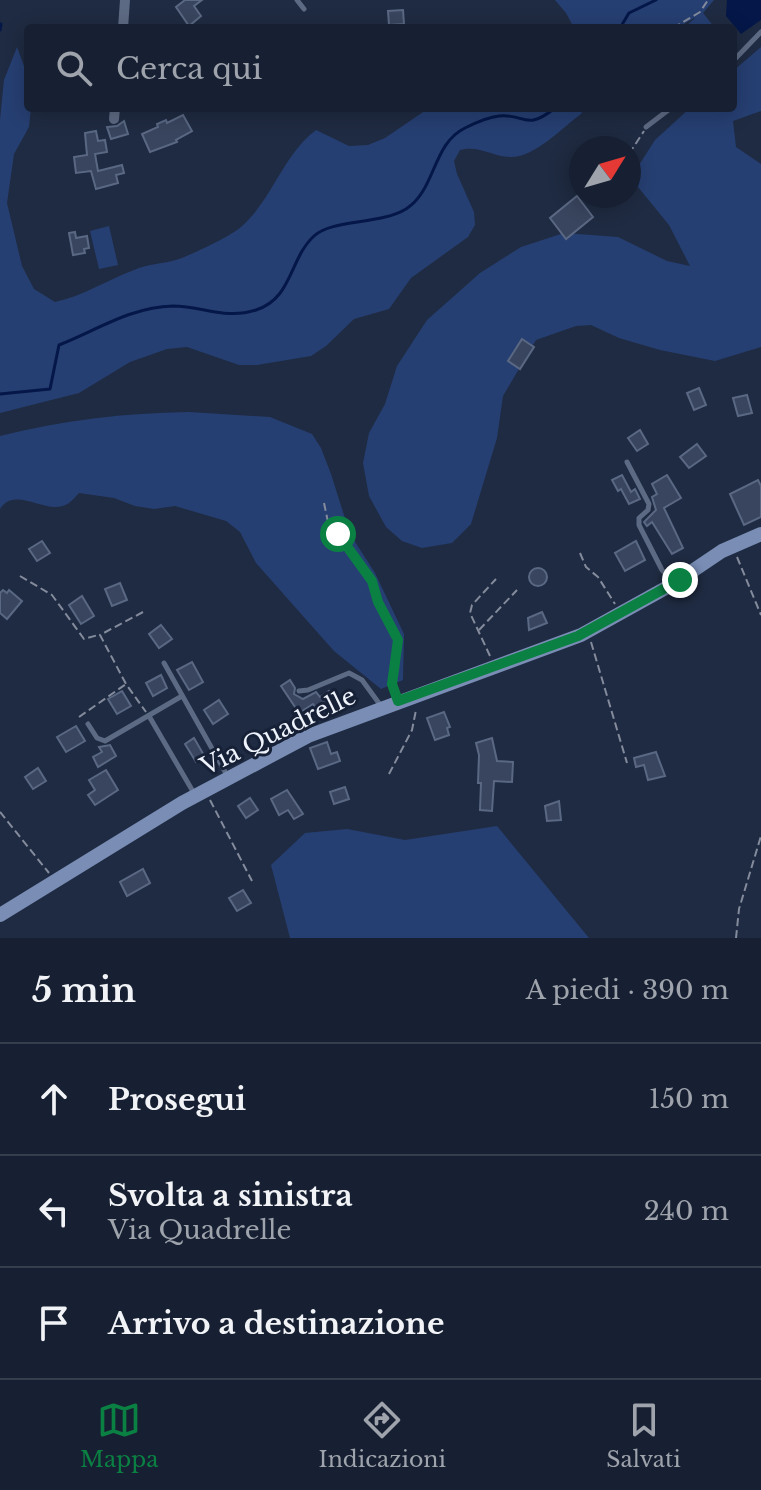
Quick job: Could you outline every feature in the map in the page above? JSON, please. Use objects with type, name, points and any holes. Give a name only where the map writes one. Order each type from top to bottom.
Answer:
[{"type":"street","points":[[123,24],[125,0]]},
{"type":"street","name":"Via Quadrelle","points":[[0,915],[200,793],[314,733],[588,632],[734,545],[761,534]]},
{"type":"lane","points":[[297,0],[304,9]]},
{"type":"lane","points":[[737,57],[761,32]]},
{"type":"lane","points":[[646,127],[666,112]]},
{"type":"lane","points":[[627,462],[649,504],[648,510],[639,518],[639,525],[662,570],[673,584]]},
{"type":"lane","points":[[164,663],[228,777]]},
{"type":"lane","points":[[299,691],[349,673],[362,680],[381,707]]},
{"type":"lane","points":[[88,724],[97,738],[105,741],[182,696]]},
{"type":"lane","points":[[149,716],[200,793]]},
{"type":"path","points":[[680,24],[700,12],[708,0]]},
{"type":"path","points":[[324,503],[328,522],[372,581],[378,602],[398,640],[392,684],[398,701]]},
{"type":"path","points":[[734,545],[761,615]]},
{"type":"path","points":[[580,553],[586,567],[598,577],[621,614]]},
{"type":"path","points":[[20,576],[52,595],[84,639],[100,635],[143,612]]},
{"type":"path","points":[[495,668],[470,613],[472,605],[496,579]]},
{"type":"path","points":[[479,630],[517,590]]},
{"type":"path","points":[[588,632],[627,763]]},
{"type":"path","points":[[100,635],[126,684],[149,716]]},
{"type":"path","points":[[79,717],[126,684]]},
{"type":"path","points":[[389,774],[414,725],[414,695]]},
{"type":"path","points":[[200,793],[252,881]]},
{"type":"path","points":[[0,812],[55,880]]},
{"type":"path","points":[[736,938],[739,909],[761,836]]},
{"type":"shaded area","points":[[555,0],[714,0],[703,13],[712,24],[688,24],[696,17],[684,24],[572,24]]},
{"type":"shaded area","points":[[727,0],[761,0],[761,20],[741,34],[737,24],[733,24],[726,16]]},
{"type":"shaded area","points":[[17,47],[24,66],[24,112],[31,112],[29,127],[14,154],[7,203],[22,266],[34,289],[55,302],[139,268],[182,258],[236,231],[261,204],[294,152],[316,130],[349,146],[368,145],[385,138],[423,112],[582,112],[529,153],[510,157],[473,149],[460,150],[454,161],[474,212],[475,225],[468,237],[411,278],[389,309],[354,319],[311,356],[239,365],[187,347],[167,349],[130,362],[79,393],[0,413],[0,120],[4,80]]},
{"type":"shaded area","points":[[761,47],[761,111],[733,121],[736,147],[761,164],[761,347],[715,361],[660,350],[619,338],[591,325],[576,326],[536,340],[503,396],[497,438],[471,524],[452,543],[422,548],[402,541],[386,527],[369,496],[363,463],[369,433],[385,404],[397,366],[427,320],[480,273],[521,247],[564,233],[618,237],[667,261],[690,266],[669,225],[641,191],[641,162],[655,140],[686,112],[737,112],[737,68]]},
{"type":"shaded area","points":[[109,226],[118,265],[99,269],[90,231]]},
{"type":"shaded area","points":[[189,412],[270,417],[312,434],[331,474],[350,534],[375,573],[404,634],[403,680],[381,689],[334,651],[256,563],[240,532],[226,521],[175,506],[154,509],[114,498],[79,493],[61,507],[15,500],[7,502],[0,509],[0,436],[94,418]]},
{"type":"shaded area","points":[[497,826],[589,938],[290,938],[271,865],[305,833],[347,829],[405,840]]},
{"type":"building","points":[[185,0],[202,0],[194,6],[201,16],[191,24],[188,24],[176,7]]},
{"type":"building","points":[[403,10],[404,24],[389,24],[388,11]]},
{"type":"building","points":[[183,115],[192,131],[177,142],[150,152],[142,134],[158,127],[157,124]]},
{"type":"building","points":[[124,121],[128,134],[111,139],[107,127]]},
{"type":"building","points":[[96,131],[98,141],[105,140],[107,152],[95,154],[98,171],[122,165],[124,173],[116,175],[118,183],[96,189],[91,171],[76,173],[74,157],[87,155],[85,133]]},
{"type":"building","points":[[569,203],[569,208],[586,208],[593,217],[566,239],[550,218]]},
{"type":"building","points":[[75,232],[76,238],[87,236],[89,248],[84,249],[85,253],[73,255],[69,233]]},
{"type":"building","points":[[522,339],[534,347],[520,369],[508,361]]},
{"type":"building","points":[[699,388],[706,405],[694,410],[687,393]]},
{"type":"building","points":[[747,395],[752,413],[738,416],[733,398]]},
{"type":"building","points":[[640,430],[648,444],[637,451],[628,438]]},
{"type":"building","points":[[697,444],[706,456],[689,468],[680,457]]},
{"type":"building","points":[[622,475],[631,492],[635,489],[640,499],[629,504],[621,489],[618,491],[612,480]]},
{"type":"building","points":[[667,475],[681,498],[664,508],[683,548],[672,554],[652,522],[647,526],[644,522],[656,510],[652,497],[657,494],[652,484]]},
{"type":"building","points":[[758,480],[761,486],[761,517],[744,525],[730,494]]},
{"type":"building","points":[[42,541],[50,553],[37,561],[29,549]]},
{"type":"building","points":[[636,541],[645,560],[625,571],[615,553]]},
{"type":"building","points":[[538,568],[547,577],[538,586],[529,577]]},
{"type":"building","points":[[120,583],[127,600],[112,606],[105,589]]},
{"type":"building","points":[[3,590],[7,593],[9,590],[22,601],[7,619],[0,613],[0,593]]},
{"type":"building","points":[[82,596],[94,616],[81,624],[69,605]]},
{"type":"building","points":[[542,612],[547,623],[529,630],[528,618]]},
{"type":"building","points":[[161,625],[172,639],[159,648],[149,634]]},
{"type":"building","points":[[192,662],[203,682],[189,690],[177,670]]},
{"type":"building","points":[[161,675],[167,688],[153,696],[146,683]]},
{"type":"building","points":[[290,680],[295,688],[294,694],[303,699],[316,692],[320,697],[329,691],[339,706],[323,717],[313,704],[299,713],[281,686]]},
{"type":"building","points":[[122,691],[131,706],[117,714],[108,699]]},
{"type":"building","points":[[219,700],[228,714],[213,724],[204,710]]},
{"type":"building","points":[[444,712],[450,727],[447,728],[449,735],[435,740],[427,718]]},
{"type":"building","points":[[76,726],[85,741],[66,752],[57,737]]},
{"type":"building","points":[[194,738],[205,757],[196,762],[185,744]]},
{"type":"building","points":[[492,738],[497,761],[513,762],[512,782],[494,781],[492,811],[480,810],[481,783],[478,783],[476,743]]},
{"type":"building","points":[[327,742],[331,754],[337,752],[340,761],[318,769],[310,748]]},
{"type":"building","points":[[110,745],[116,756],[98,767],[93,757],[102,752],[99,747]]},
{"type":"building","points":[[656,752],[665,776],[648,780],[644,765],[636,767],[634,758]]},
{"type":"building","points":[[38,768],[46,781],[33,789],[25,777]]},
{"type":"building","points":[[106,770],[118,790],[95,805],[88,795],[95,790],[89,780]]},
{"type":"building","points":[[345,787],[349,799],[334,804],[330,792]]},
{"type":"building","points":[[287,790],[303,814],[294,819],[288,810],[279,815],[271,799]]},
{"type":"building","points":[[250,798],[258,810],[246,818],[238,806]]},
{"type":"building","points":[[559,801],[561,820],[547,821],[545,806]]},
{"type":"building","points":[[143,869],[150,883],[127,896],[120,882]]},
{"type":"building","points":[[243,890],[251,903],[237,911],[229,898]]},
{"type":"waterway","points":[[622,24],[629,13],[656,0]]},
{"type":"waterway","points":[[0,30],[1,24]]},
{"type":"waterway","points":[[0,394],[50,389],[59,345],[128,315],[173,306],[234,314],[268,304],[284,287],[314,236],[332,227],[395,214],[416,201],[454,135],[490,118],[508,116],[531,120],[549,112]]},
{"type":"route","points":[[338,534],[372,581],[378,602],[398,640],[392,668],[392,684],[398,701],[578,636],[680,580]]}]
